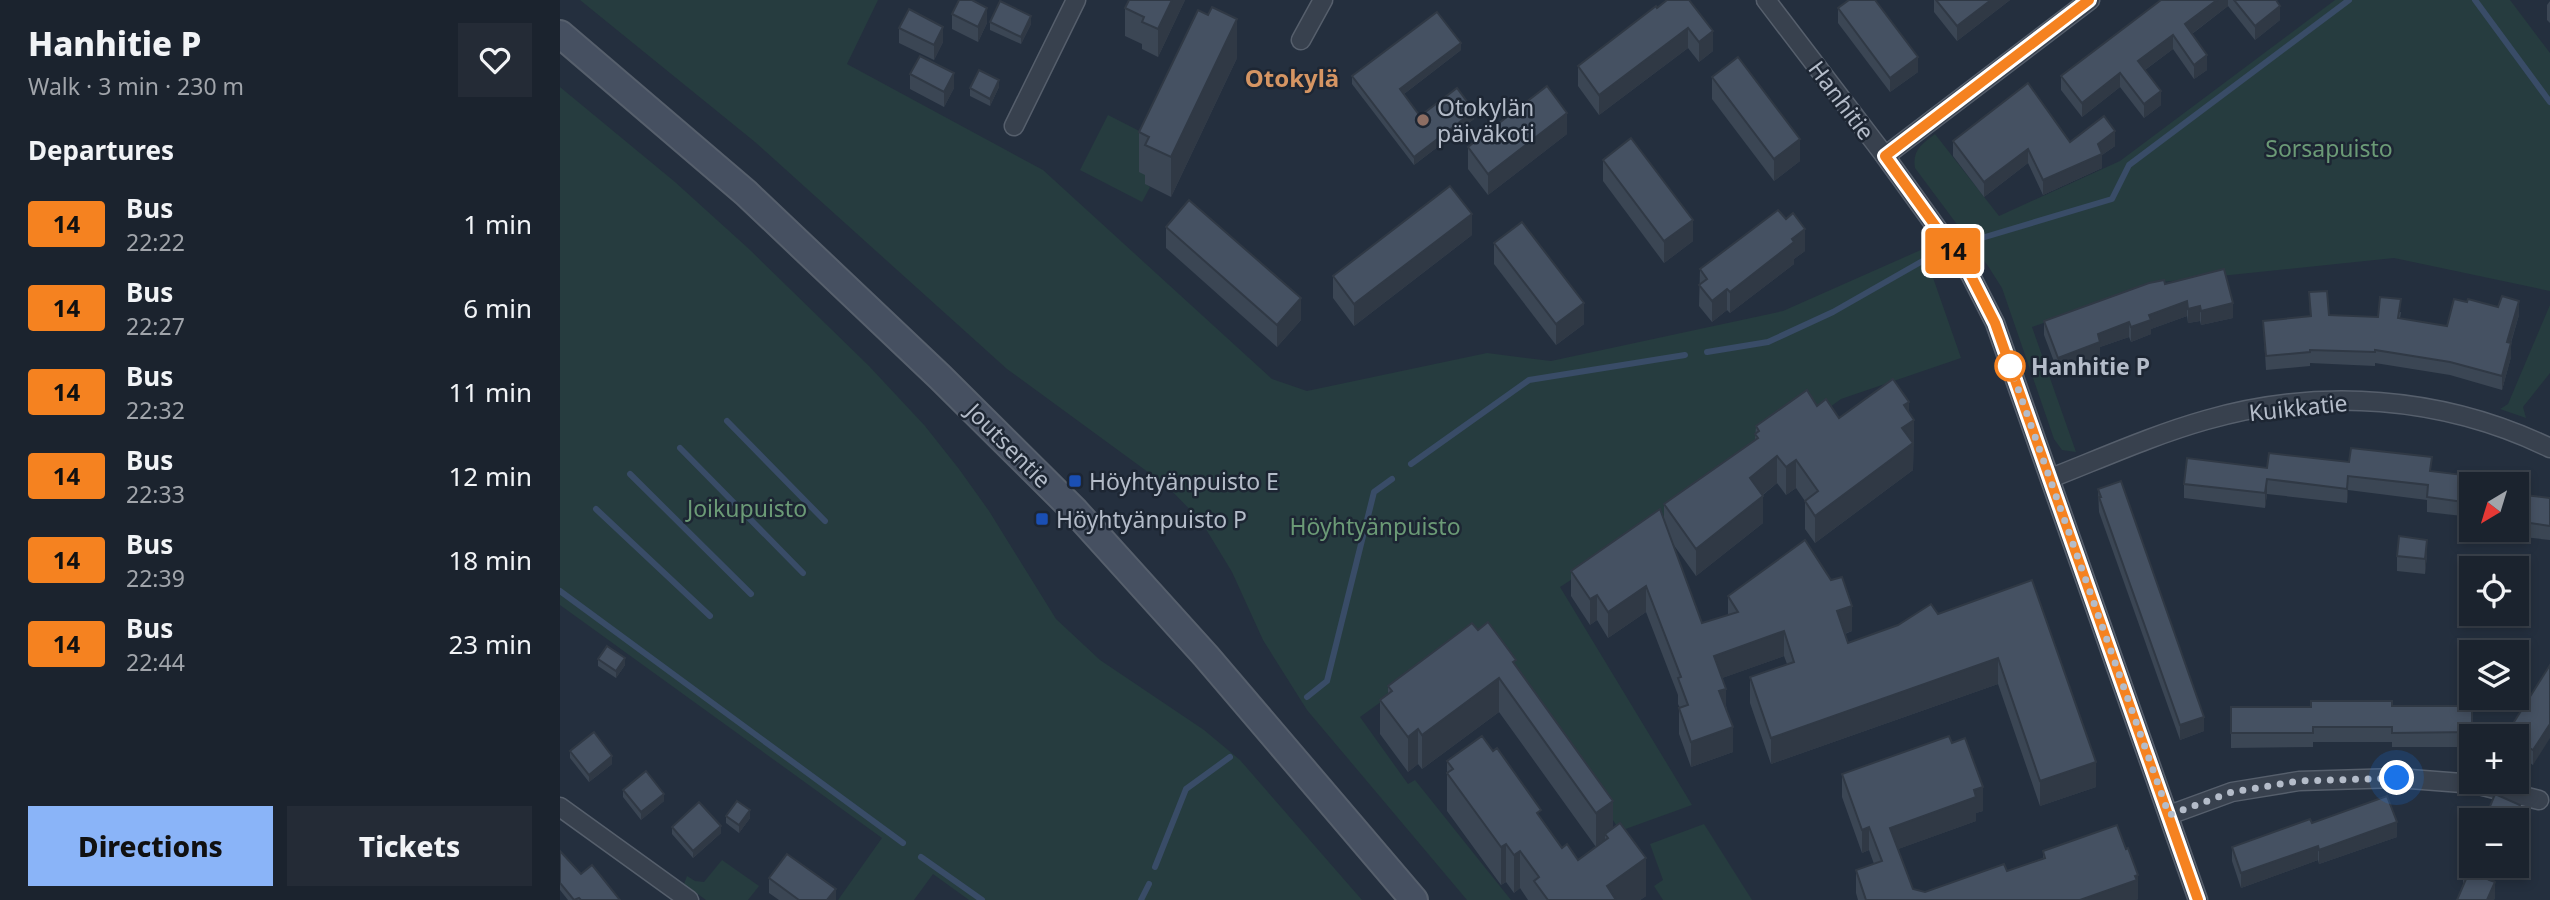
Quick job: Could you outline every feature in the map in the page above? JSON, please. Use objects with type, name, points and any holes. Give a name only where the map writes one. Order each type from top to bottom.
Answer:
[{"type":"main road","name":"Joutsentie","points":[[560,34],[746,193],[940,377],[1065,502],[1206,656],[1414,900]]},
{"type":"street","points":[[1014,126],[1076,0]]},
{"type":"street","points":[[1301,40],[1324,0]]},
{"type":"street","name":"Hanhitie","points":[[1766,0],[1885,156],[1970,274],[1995,323],[2198,900]]},
{"type":"street","points":[[1885,156],[2090,0]]},
{"type":"street","name":"Kuikkatie","points":[[2051,478],[2144,441],[2209,419],[2258,408],[2329,399],[2386,402],[2445,412],[2508,429],[2550,447]]},
{"type":"street","points":[[2169,815],[2232,792],[2299,781],[2397,778],[2475,784],[2539,800]]},
{"type":"street","points":[[560,807],[689,900]]},
{"type":"green space","name":"Höyhtyänpuisto","points":[[580,0],[878,0],[847,64],[1043,170],[1272,379],[1307,391],[1487,353],[1551,361],[1783,311],[1923,249],[1961,358],[1841,399],[1755,461],[1560,587],[1692,805],[1620,831],[1499,643],[1464,642],[1360,717],[1408,784],[1415,780],[1511,900],[1467,900],[1307,710],[1263,640],[1232,572],[1201,521],[1167,486],[1007,369],[755,142]]},
{"type":"green space","name":"Sorsapuisto","points":[[2335,0],[2510,0],[2550,53],[2550,291],[2394,258],[2162,282],[2032,327],[2076,452],[2062,450],[2054,439],[2002,288],[1915,168],[1917,152],[1922,144],[1935,134],[1999,216],[2120,161]]},
{"type":"green space","name":"Joikupuisto","points":[[560,87],[675,182],[749,249],[869,366],[925,426],[959,469],[989,511],[1056,619],[1100,660],[1204,730],[1240,760],[1362,900],[969,900],[933,874],[914,900],[838,900],[882,838],[560,605]]},
{"type":"green space","points":[[1108,115],[1155,139],[1146,184],[1150,187],[1142,202],[1080,170]]},
{"type":"green space","points":[[2550,305],[2550,373],[2523,407],[2526,418],[2500,409],[2508,404]]},
{"type":"green space","points":[[1704,824],[1752,900],[1663,900],[1654,886],[1663,880],[1650,844]]},
{"type":"green space","points":[[722,860],[759,886],[748,900],[706,900],[684,884],[687,876],[704,882]]},
{"type":"building","points":[[959,0],[972,0],[987,8],[978,27],[952,14]]},
{"type":"building","points":[[1129,0],[1172,0],[1158,29],[1142,22],[1144,17],[1125,8]]},
{"type":"building","points":[[1667,0],[1689,0],[1713,31],[1699,42],[1688,28],[1599,95],[1578,66]]},
{"type":"building","points":[[1849,0],[1875,0],[1918,57],[1890,78],[1838,8]]},
{"type":"building","points":[[1936,0],[1991,0],[1957,26]]},
{"type":"building","points":[[2161,0],[2217,0],[2185,24],[2207,55],[2194,65],[2173,35],[2138,61],[2161,91],[2144,104],[2120,73],[2082,103],[2061,76]]},
{"type":"building","points":[[2234,0],[2276,0],[2280,6],[2255,26]]},
{"type":"building","points":[[1000,1],[1031,16],[1021,37],[990,22]]},
{"type":"building","points":[[1212,7],[1237,19],[1171,157],[1145,145],[1149,137],[1139,132],[1198,10],[1208,15]]},
{"type":"building","points":[[909,9],[943,27],[934,45],[899,28]]},
{"type":"building","points":[[1437,12],[1461,43],[1400,89],[1420,116],[1457,88],[1474,111],[1414,157],[1352,76]]},
{"type":"building","points":[[920,56],[954,73],[944,92],[910,74]]},
{"type":"building","points":[[1738,57],[1800,139],[1774,159],[1712,77]]},
{"type":"building","points":[[979,70],[999,80],[990,99],[970,88]]},
{"type":"building","points":[[2028,83],[2070,142],[2104,116],[2115,131],[2098,144],[2102,154],[2043,180],[2028,149],[1984,182],[1953,141]]},
{"type":"building","points":[[1547,86],[1567,113],[1488,174],[1468,147]]},
{"type":"building","points":[[1631,138],[1693,220],[1664,241],[1603,160]]},
{"type":"building","points":[[1450,186],[1472,214],[1354,304],[1333,276]]},
{"type":"building","points":[[1189,200],[1301,298],[1277,325],[1166,227]]},
{"type":"building","points":[[1778,210],[1786,219],[1793,213],[1805,229],[1792,239],[1794,242],[1730,292],[1727,289],[1712,301],[1699,285],[1707,279],[1700,269]]},
{"type":"building","points":[[1522,222],[1584,303],[1556,324],[1494,243]]},
{"type":"building","points":[[2224,269],[2233,303],[2201,311],[2200,306],[2188,309],[2187,301],[2149,315],[2151,320],[2131,327],[2129,322],[2098,334],[2100,342],[2058,358],[2044,321],[2149,283],[2164,280],[2165,284]]},
{"type":"building","points":[[2327,291],[2329,315],[2378,317],[2380,297],[2401,299],[2398,318],[2447,326],[2454,299],[2467,302],[2468,299],[2498,307],[2502,296],[2519,301],[2507,342],[2511,343],[2502,376],[2450,362],[2375,350],[2310,350],[2266,356],[2263,321],[2311,316],[2309,292]]},
{"type":"building","points":[[1893,379],[1909,402],[1904,405],[1914,420],[1902,428],[1913,443],[1815,516],[1805,501],[1818,491],[1796,460],[1786,467],[1777,456],[1750,478],[1763,496],[1696,549],[1664,504],[1758,438],[1755,434],[1759,431],[1756,426],[1807,390],[1817,406],[1826,399],[1839,418]]},
{"type":"building","points":[[2351,448],[2432,457],[2430,471],[2459,475],[2459,501],[2427,497],[2428,485],[2348,476],[2347,489],[2267,479],[2265,493],[2184,484],[2187,458],[2267,468],[2269,453],[2349,462]]},
{"type":"building","points":[[2121,481],[2204,717],[2180,725],[2099,497],[2098,489]]},
{"type":"building","points":[[2529,496],[2550,498],[2550,526],[2529,523]]},
{"type":"building","points":[[1660,509],[1702,623],[1738,612],[1728,596],[1805,540],[1831,580],[1842,577],[1852,606],[1837,611],[1848,643],[1898,625],[1931,604],[1938,614],[2032,580],[2096,762],[2040,781],[1998,658],[1771,738],[1750,677],[1794,662],[1784,631],[1714,656],[1726,689],[1719,691],[1733,727],[1691,742],[1679,708],[1688,705],[1678,678],[1681,677],[1646,586],[1608,612],[1597,595],[1590,599],[1571,571]]},
{"type":"building","points":[[2399,536],[2427,540],[2425,559],[2397,556]]},
{"type":"building","points":[[1488,622],[1516,660],[1513,662],[1613,801],[1596,813],[1499,678],[1422,735],[1418,729],[1408,737],[1380,700],[1392,691],[1388,686],[1472,623],[1478,630]]},
{"type":"building","points":[[607,646],[625,658],[616,671],[598,659]]},
{"type":"building","points":[[2550,665],[2550,724],[2533,750],[2529,748],[2529,724],[2513,724],[2522,710],[2529,710],[2529,698]]},
{"type":"building","points":[[2311,701],[2392,701],[2392,706],[2459,706],[2459,710],[2472,710],[2472,724],[2459,724],[2459,732],[2392,733],[2392,727],[2313,727],[2313,733],[2231,733],[2231,707],[2311,707]]},
{"type":"building","points":[[594,732],[612,756],[589,775],[570,751]]},
{"type":"building","points":[[1482,736],[1493,751],[1497,748],[1541,810],[1537,813],[1562,848],[1567,844],[1578,860],[1608,838],[1605,834],[1620,823],[1646,858],[1607,886],[1616,900],[1548,900],[1534,881],[1539,877],[1520,851],[1514,855],[1506,844],[1501,847],[1447,773],[1453,769],[1447,761]]},
{"type":"building","points":[[1949,736],[1952,743],[1965,738],[1983,787],[1974,790],[1976,797],[1890,828],[1913,889],[1925,892],[2004,864],[2007,871],[2045,858],[2043,851],[2117,825],[2138,875],[2135,876],[2137,880],[2080,900],[1866,900],[1856,870],[1882,861],[1869,827],[1862,830],[1842,774]]},
{"type":"building","points":[[646,771],[664,794],[641,812],[623,790]]},
{"type":"building","points":[[2495,794],[2520,805],[2519,808],[2489,808]]},
{"type":"building","points":[[2387,796],[2397,822],[2319,850],[2318,846],[2241,873],[2232,847],[2310,819],[2312,823]]},
{"type":"building","points":[[737,801],[750,810],[739,825],[726,816]]},
{"type":"building","points":[[699,802],[721,826],[693,851],[672,827]]},
{"type":"building","points":[[560,851],[581,874],[592,865],[620,900],[574,900],[560,883]]},
{"type":"building","points":[[787,854],[836,889],[827,900],[799,900],[769,878]]},
{"type":"building","points":[[2466,878],[2490,878],[2489,880],[2495,882],[2487,900],[2457,900]]},
{"type":"waterway","points":[[1975,240],[2112,199],[2129,165],[2349,0]]},
{"type":"waterway","points":[[2475,0],[2550,102]]},
{"type":"waterway","points":[[1707,352],[1768,342],[1833,312],[1926,259]]},
{"type":"waterway","points":[[1411,464],[1529,380],[1685,355]]},
{"type":"waterway","points":[[727,421],[825,521]]},
{"type":"waterway","points":[[680,448],[803,573]]},
{"type":"waterway","points":[[630,474],[751,594]]},
{"type":"waterway","points":[[1307,697],[1327,681],[1374,492],[1392,479]]},
{"type":"waterway","points":[[596,509],[710,616]]},
{"type":"waterway","points":[[560,591],[903,843]]},
{"type":"waterway","points":[[1155,867],[1186,789],[1230,757]]},
{"type":"waterway","points":[[921,857],[982,900]]},
{"type":"waterway","points":[[1141,900],[1149,884]]},
{"type":"bus line","name":"14","points":[[2089,0],[1885,156],[1970,274],[1995,323],[2198,900]]},
{"type":"place","name":"Otokylän päiväkoti","points":[[1423,120]]},
{"type":"place","name":"Hanhitie P","points":[[2010,366]]},
{"type":"place","name":"Höyhtyänpuisto E","points":[[1075,481]]},
{"type":"place","name":"Höyhtyänpuisto P","points":[[1042,519]]},
{"type":"district","name":"Otokylä","points":[[1292,77]]},
{"type":"route","points":[[2010,366],[2169,815],[2232,792],[2299,781],[2397,778]]}]
